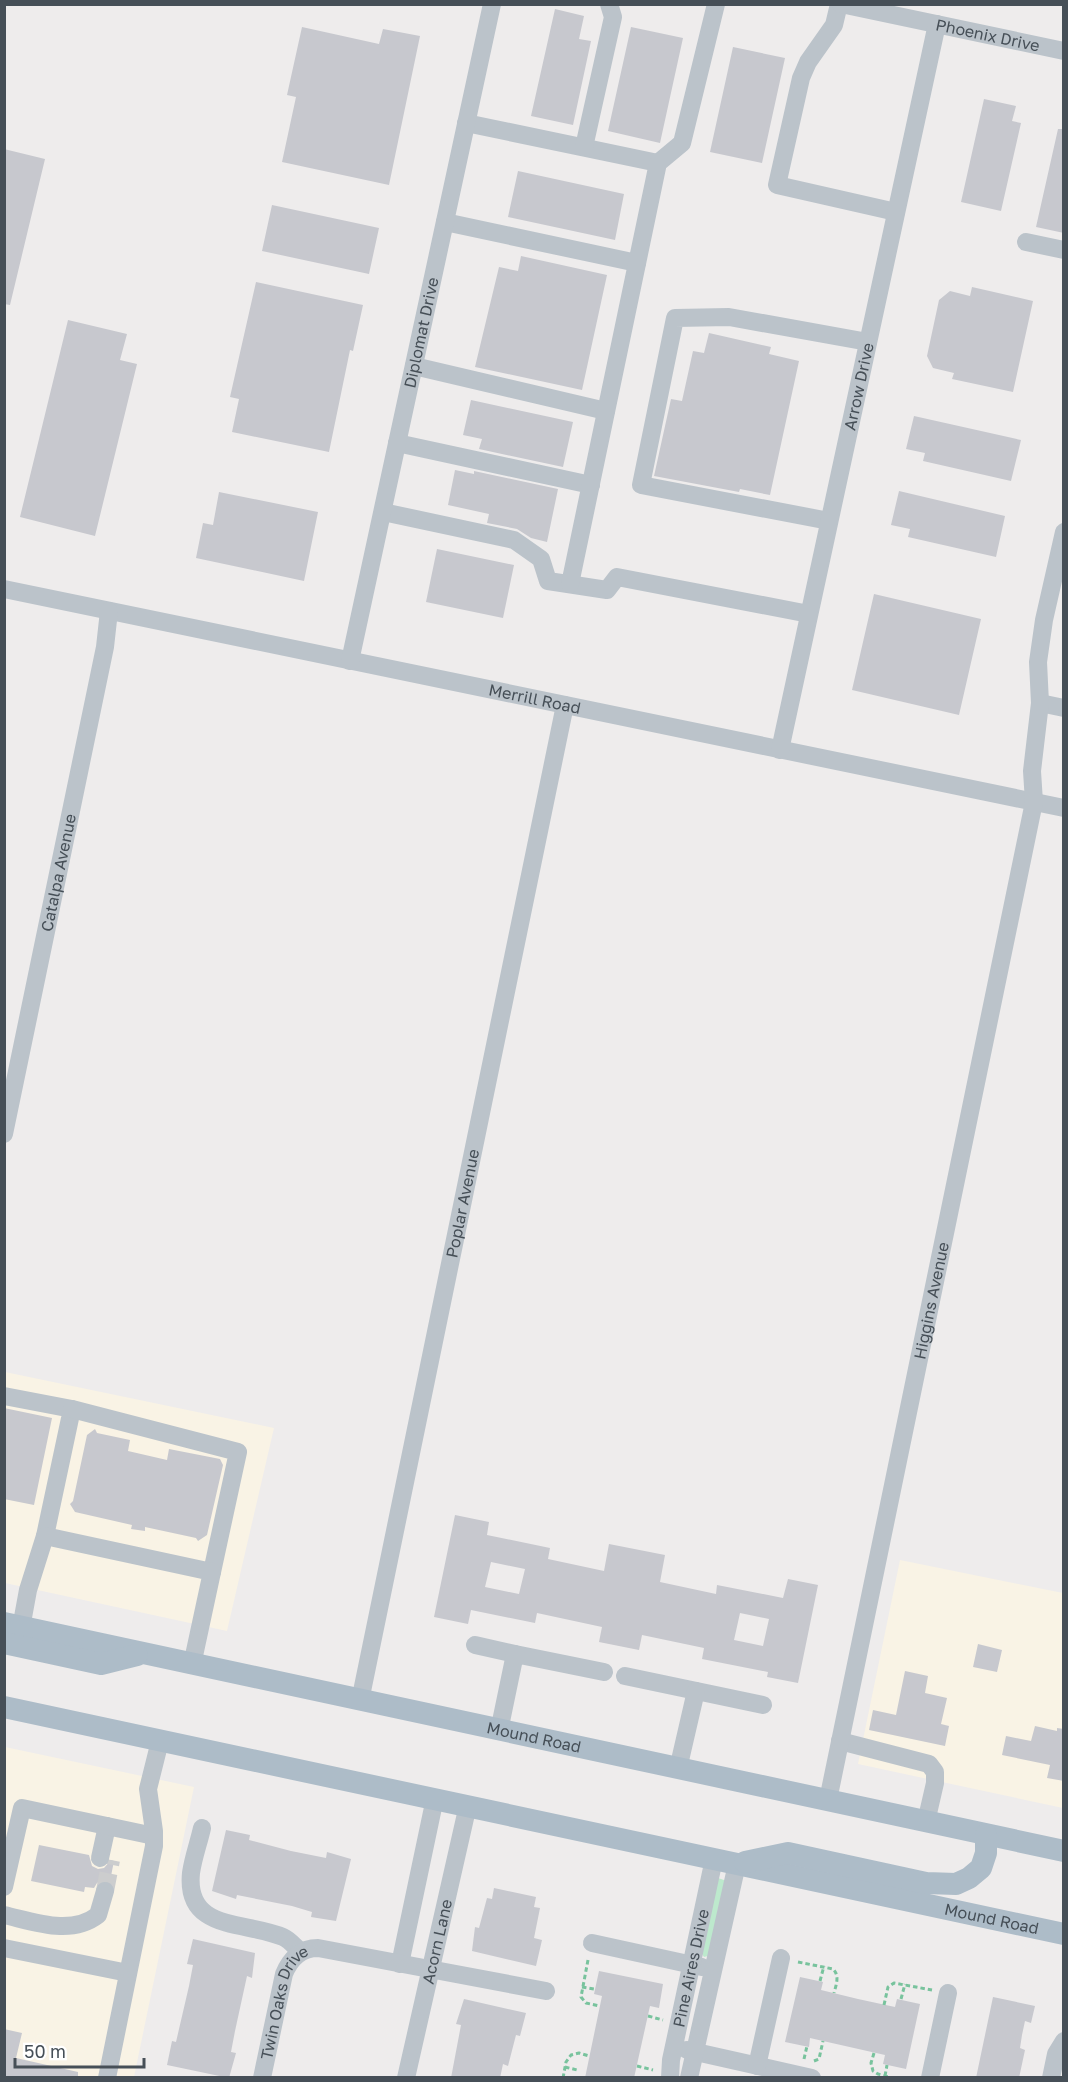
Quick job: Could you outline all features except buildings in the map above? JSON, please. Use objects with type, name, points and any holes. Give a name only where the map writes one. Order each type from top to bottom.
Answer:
[{"type":"main road","name":"Mound Road","points":[[12,1635],[101,1664],[141,1654],[1064,1851]]},
{"type":"main road","name":"Mound Road","points":[[4,1707],[1064,1934]]},
{"type":"main road","points":[[737,1864],[788,1853],[926,1883],[956,1884],[969,1878],[981,1868],[986,1853],[986,1835]]},
{"type":"street","name":"Diplomat Drive","points":[[350,661],[492,4]]},
{"type":"street","points":[[584,147],[613,17],[609,4]]},
{"type":"street","points":[[570,584],[658,163],[682,142],[716,4]]},
{"type":"street","points":[[840,4],[834,25],[808,62],[801,78],[777,185],[896,212]]},
{"type":"street","name":"Phoenix Drive","points":[[840,4],[864,7],[1064,51]]},
{"type":"street","name":"Arrow Drive","points":[[780,750],[936,24]]},
{"type":"street","points":[[466,123],[658,163]]},
{"type":"street","points":[[445,222],[637,263]]},
{"type":"street","points":[[1026,242],[1064,250]]},
{"type":"street","points":[[829,521],[641,485],[675,318],[729,317],[868,342]]},
{"type":"street","points":[[414,366],[606,411]]},
{"type":"street","points":[[397,443],[591,485]]},
{"type":"street","points":[[382,512],[514,540],[541,559],[548,581],[607,590],[617,577],[809,614]]},
{"type":"street","name":"Higgins Avenue","points":[[828,1800],[1034,802],[1032,771],[1040,704],[1038,662],[1044,620],[1064,532]]},
{"type":"street","name":"Merrill Road","points":[[4,589],[1064,808]]},
{"type":"street","name":"Catalpa Avenue","points":[[4,1134],[105,647],[109,611]]},
{"type":"street","points":[[1040,704],[1064,708]]},
{"type":"street","name":"Poplar Avenue","points":[[360,1701],[565,705]]},
{"type":"street","points":[[4,1396],[72,1409],[238,1452],[192,1665]]},
{"type":"street","points":[[12,1635],[45,1536],[72,1409]]},
{"type":"street","points":[[45,1536],[212,1572]]},
{"type":"street","points":[[475,1645],[604,1672]]},
{"type":"street","points":[[499,1731],[515,1653]]},
{"type":"street","points":[[625,1676],[763,1705]]},
{"type":"street","points":[[678,1768],[696,1691]]},
{"type":"street","points":[[107,2078],[154,1846],[148,1789],[160,1741]]},
{"type":"street","points":[[840,1741],[929,1764],[935,1772],[935,1783],[926,1822]]},
{"type":"street","name":"Acorn Lane","points":[[400,1964],[435,1798]]},
{"type":"street","name":"Acorn Lane","points":[[406,2078],[468,1805]]},
{"type":"street","points":[[4,1887],[22,1808],[154,1836]]},
{"type":"street","points":[[106,1859],[113,1827]]},
{"type":"street","points":[[202,1828],[191,1875],[197,1907],[207,1916],[219,1921],[286,1938],[301,1952]]},
{"type":"street","name":"Pine Aires Drive","points":[[670,2078],[673,2047],[714,1859]]},
{"type":"street","name":"Pine Aires Drive","points":[[689,2078],[737,1864]]},
{"type":"street","points":[[4,1904],[54,1915],[74,1915],[86,1910],[99,1889],[98,1915],[81,1924],[61,1926],[4,1915]]},
{"type":"street","points":[[4,1948],[128,1973]]},
{"type":"street","name":"Twin Oaks Drive","points":[[262,2078],[284,1974],[288,1965],[301,1952],[309,1948],[431,1968],[546,1991]]},
{"type":"street","points":[[590,1951],[714,1970]]},
{"type":"street","points":[[757,2066],[786,1959]]},
{"type":"street","points":[[930,2078],[943,1992]]},
{"type":"street","points":[[1051,2078],[1056,2054],[1064,2041]]},
{"type":"street","points":[[673,2047],[812,2078]]},
{"type":"path","points":[[590,1951],[581,1997],[600,2006]]},
{"type":"path","points":[[786,1959],[824,1966],[836,1972],[834,1993]]},
{"type":"path","points":[[820,1981],[824,1966]]},
{"type":"path","points":[[884,2005],[887,1990],[891,1985],[897,1983],[943,1992]]},
{"type":"path","points":[[901,2000],[905,1984]]},
{"type":"path","points":[[582,1987],[594,1989]]},
{"type":"path","points":[[648,2016],[663,2020]]},
{"type":"path","points":[[795,2057],[813,2061],[819,2059],[824,2041]]},
{"type":"path","points":[[804,2059],[807,2046]]},
{"type":"path","points":[[563,2078],[571,2055],[579,2053],[589,2056]]},
{"type":"path","points":[[874,2053],[871,2067],[875,2073],[892,2078]]},
{"type":"path","points":[[885,2076],[887,2065]]},
{"type":"path","points":[[637,2066],[653,2070]]},
{"type":"path","points":[[565,2067],[577,2070]]},
{"type":"shaded area","points":[[5,1372],[274,1428],[227,1631],[5,1583]]},
{"type":"shaded area","points":[[900,1560],[1063,1593],[1063,1808],[858,1764]]},
{"type":"shaded area","points":[[5,1747],[194,1787],[134,2077],[5,2078]]},
{"type":"green space","points":[[718,1878],[726,1882],[708,1956],[704,1957],[702,1954]]},
{"type":"tunnel","points":[[105,1891],[111,1860]]}]
